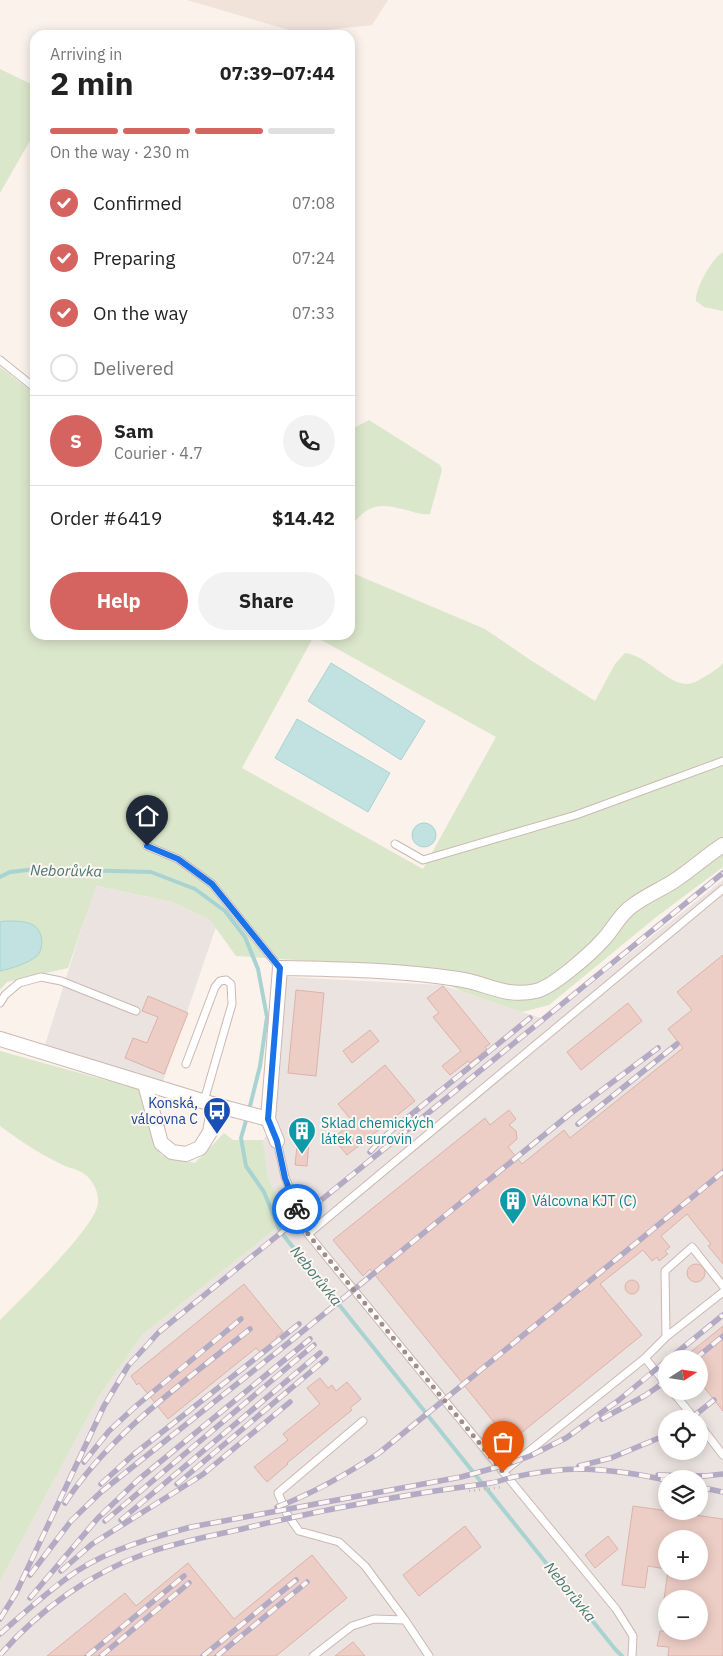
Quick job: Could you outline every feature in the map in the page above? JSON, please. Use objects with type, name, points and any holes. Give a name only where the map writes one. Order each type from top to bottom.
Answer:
[{"type":"street","points":[[277,1141],[265,1118],[280,968],[338,969],[425,975],[460,979],[496,990],[518,993],[538,990],[556,980],[602,941],[624,913],[632,906],[676,880],[723,845]]},
{"type":"street","points":[[0,1039],[232,1110],[265,1118]]},
{"type":"street","points":[[146,1084],[162,1143],[172,1152],[186,1154],[200,1148],[210,1132],[210,1103]]},
{"type":"lane","points":[[0,360],[30,384]]},
{"type":"lane","points":[[395,844],[423,860],[576,815],[723,761]]},
{"type":"lane","points":[[147,846],[178,859],[212,884],[280,968]]},
{"type":"lane","points":[[308,1234],[723,889]]},
{"type":"lane","points":[[0,1003],[19,983],[42,977],[61,981],[136,1010]]},
{"type":"lane","points":[[186,1064],[216,987],[220,981],[226,980],[231,984],[232,1004],[210,1103]]},
{"type":"lane","points":[[277,1141],[285,1178],[308,1234],[616,1609],[633,1636],[633,1653]]},
{"type":"lane","points":[[666,1338],[665,1270],[692,1248],[723,1286]]},
{"type":"lane","points":[[503,1472],[645,1358],[666,1338],[723,1292]]},
{"type":"lane","points":[[645,1358],[658,1374]]},
{"type":"lane","points":[[679,1400],[688,1410]]},
{"type":"lane","points":[[363,1421],[278,1493],[287,1514],[299,1531],[339,1542],[365,1566],[428,1656]]},
{"type":"lane","points":[[708,1436],[723,1455]]},
{"type":"lane","points":[[313,1656],[352,1626],[374,1619],[404,1620]]},
{"type":"path","points":[[469,1491],[503,1487]]},
{"type":"shaded area","points":[[187,0],[388,0],[372,25],[326,30],[289,30]]},
{"type":"shaded area","points":[[723,880],[723,1656],[0,1656],[0,1581],[98,1398],[143,1334],[288,1219],[268,1178],[263,1140],[276,1125],[276,1086],[287,977],[442,985],[546,1020]]},
{"type":"shaded area","points":[[95,886],[173,902],[210,920],[216,927],[163,1082],[45,1045]]},
{"type":"green space","points":[[0,69],[30,84],[30,141],[0,193]]},
{"type":"green space","points":[[723,252],[723,311],[704,307],[696,301],[696,296],[705,274],[714,260]]},
{"type":"green space","points":[[0,367],[30,390],[30,640],[312,640],[242,768],[423,869],[496,737],[321,640],[355,640],[355,574],[485,629],[595,701],[615,664],[625,653],[642,659],[672,680],[687,684],[694,683],[723,663],[723,867],[655,918],[549,1005],[522,1012],[463,992],[412,968],[236,956],[210,920],[173,902],[96,886],[68,968],[7,982],[0,990],[0,971],[16,966],[6,921],[0,922]]},
{"type":"green space","points":[[369,420],[440,465],[442,470],[430,514],[420,514],[383,506],[370,509],[355,521],[355,427]]},
{"type":"green space","points":[[0,1051],[138,1089],[161,1155],[195,1163],[224,1133],[233,1140],[263,1140],[268,1178],[288,1219],[143,1334],[98,1398],[0,1581],[0,1320],[72,1245],[94,1214],[98,1199],[94,1185],[84,1174],[44,1155],[0,1126]]},
{"type":"water","points":[[331,663],[425,721],[401,760],[308,701]]},
{"type":"water","points":[[297,719],[390,773],[368,812],[275,758]]},
{"type":"water","points":[[424,823],[433,826],[436,835],[433,844],[424,847],[415,844],[412,835],[415,826]]},
{"type":"water","points":[[0,922],[24,922],[33,925],[39,931],[42,945],[34,959],[0,971]]},
{"type":"building","name":"Válcovna KJT (C)","points":[[723,955],[723,1264],[708,1246],[711,1244],[687,1214],[661,1236],[670,1247],[665,1251],[668,1254],[659,1261],[657,1257],[652,1261],[643,1250],[600,1284],[642,1335],[510,1442],[370,1269],[363,1276],[333,1240],[485,1118],[490,1125],[509,1110],[516,1119],[509,1125],[516,1131],[517,1139],[508,1147],[522,1164],[564,1130],[570,1138],[683,1048],[668,1029],[692,1010],[677,992]]},
{"type":"building","points":[[443,986],[490,1044],[485,1047],[487,1049],[470,1063],[468,1061],[450,1075],[442,1066],[461,1051],[433,1017],[439,1013],[427,998]]},
{"type":"building","points":[[296,990],[324,993],[316,1076],[288,1073]]},
{"type":"building","points":[[148,996],[188,1013],[164,1074],[125,1058],[133,1038],[147,1043],[158,1017],[142,1011]]},
{"type":"building","points":[[628,1003],[642,1021],[581,1070],[567,1052]]},
{"type":"building","points":[[370,1030],[379,1041],[352,1063],[343,1051]]},
{"type":"building","points":[[385,1065],[415,1101],[347,1155],[333,1138],[353,1122],[338,1104]]},
{"type":"building","name":"Sklad chemických látek a surovin","points":[[299,1127],[310,1128],[307,1166],[295,1165]]},
{"type":"building","points":[[692,1264],[700,1264],[705,1269],[703,1280],[692,1282],[687,1277],[687,1269]]},
{"type":"building","points":[[629,1280],[635,1280],[639,1287],[635,1294],[629,1294],[625,1290],[625,1284]]},
{"type":"building","points":[[244,1284],[283,1332],[276,1337],[278,1339],[261,1353],[256,1348],[168,1419],[131,1376]]},
{"type":"building","points":[[723,1326],[723,1411],[708,1392],[708,1350],[693,1350]]},
{"type":"building","points":[[320,1378],[328,1388],[332,1385],[336,1391],[347,1382],[361,1399],[350,1408],[352,1410],[287,1463],[267,1482],[254,1467],[288,1440],[283,1434],[320,1404],[307,1388]]},
{"type":"building","points":[[633,1506],[658,1510],[658,1520],[708,1520],[708,1517],[723,1519],[723,1656],[668,1656],[669,1647],[657,1646],[658,1640],[708,1640],[708,1590],[665,1590],[667,1580],[708,1580],[708,1530],[658,1530],[658,1568],[648,1566],[645,1588],[622,1585]]},
{"type":"building","points":[[465,1526],[481,1547],[419,1596],[403,1575]]},
{"type":"building","points":[[608,1536],[618,1549],[595,1568],[585,1555]]},
{"type":"building","points":[[312,1555],[347,1598],[276,1656],[47,1656],[125,1593],[136,1606],[188,1563],[234,1619]]},
{"type":"building","points":[[353,1642],[365,1656],[335,1656]]},
{"type":"waterway","name":"Neborůvka","points":[[0,877],[10,872],[36,869],[151,872],[195,889],[225,911],[245,937],[258,969],[267,1017],[260,1066],[249,1110]]},
{"type":"waterway","name":"Neborůvka","points":[[247,1117],[241,1138],[246,1166],[264,1192],[280,1231],[622,1656]]},
{"type":"railway","points":[[0,1619],[16,1593],[104,1406],[128,1366],[159,1332],[723,873]]},
{"type":"railway","points":[[370,1152],[386,1135],[530,1018]]},
{"type":"railway","points":[[578,1124],[677,1044]]},
{"type":"railway","points":[[30,1575],[71,1521],[101,1492],[570,1114],[658,1048]]},
{"type":"railway","points":[[277,1507],[330,1483],[379,1453],[723,1172]]},
{"type":"railway","points":[[680,1350],[723,1315]]},
{"type":"railway","points":[[84,1462],[109,1431],[136,1406],[241,1319]]},
{"type":"railway","points":[[101,1484],[133,1455],[299,1324]]},
{"type":"railway","points":[[65,1503],[83,1478],[126,1431],[175,1388],[250,1329]]},
{"type":"railway","points":[[706,1350],[723,1336]]},
{"type":"railway","points":[[30,1598],[98,1518],[138,1480],[310,1339]]},
{"type":"railway","points":[[105,1521],[314,1345]]},
{"type":"railway","points":[[121,1520],[320,1353]]},
{"type":"railway","points":[[177,1484],[326,1359]]},
{"type":"railway","points":[[0,1634],[47,1593],[77,1571],[117,1550],[191,1527],[461,1477],[505,1465],[530,1456],[566,1438],[619,1400],[658,1368]]},
{"type":"railway","points":[[602,1419],[658,1387]]},
{"type":"railway","points":[[701,1410],[714,1400]]},
{"type":"railway","points":[[61,1571],[92,1544],[202,1475],[290,1402]]},
{"type":"railway","points":[[579,1466],[611,1458],[658,1438]]},
{"type":"railway","points":[[0,1655],[31,1623],[86,1582],[126,1561],[183,1542],[397,1497],[491,1483],[518,1476],[546,1472],[575,1469],[594,1470],[658,1478]]},
{"type":"railway","points":[[708,1476],[723,1474]]},
{"type":"railway","points":[[708,1489],[723,1492]]},
{"type":"railway","points":[[87,1656],[184,1576]]},
{"type":"railway","points":[[203,1656],[296,1580]]},
{"type":"railway","points":[[217,1656],[307,1582]]},
{"type":"railway","points":[[101,1656],[189,1583]]},
{"type":"way so far","points":[[297,1209],[308,1234],[503,1472]]},
{"type":"place","name":"Konská, válcovna C","points":[[217,1135]]},
{"type":"place","name":"Sklad chemických látek a surovin","points":[[302,1155]]},
{"type":"place","name":"Válcovna KJT (C)","points":[[513,1225]]},
{"type":"route","points":[[147,846],[178,859],[212,884],[280,968],[268,1119],[277,1141],[285,1178],[297,1209]]}]
